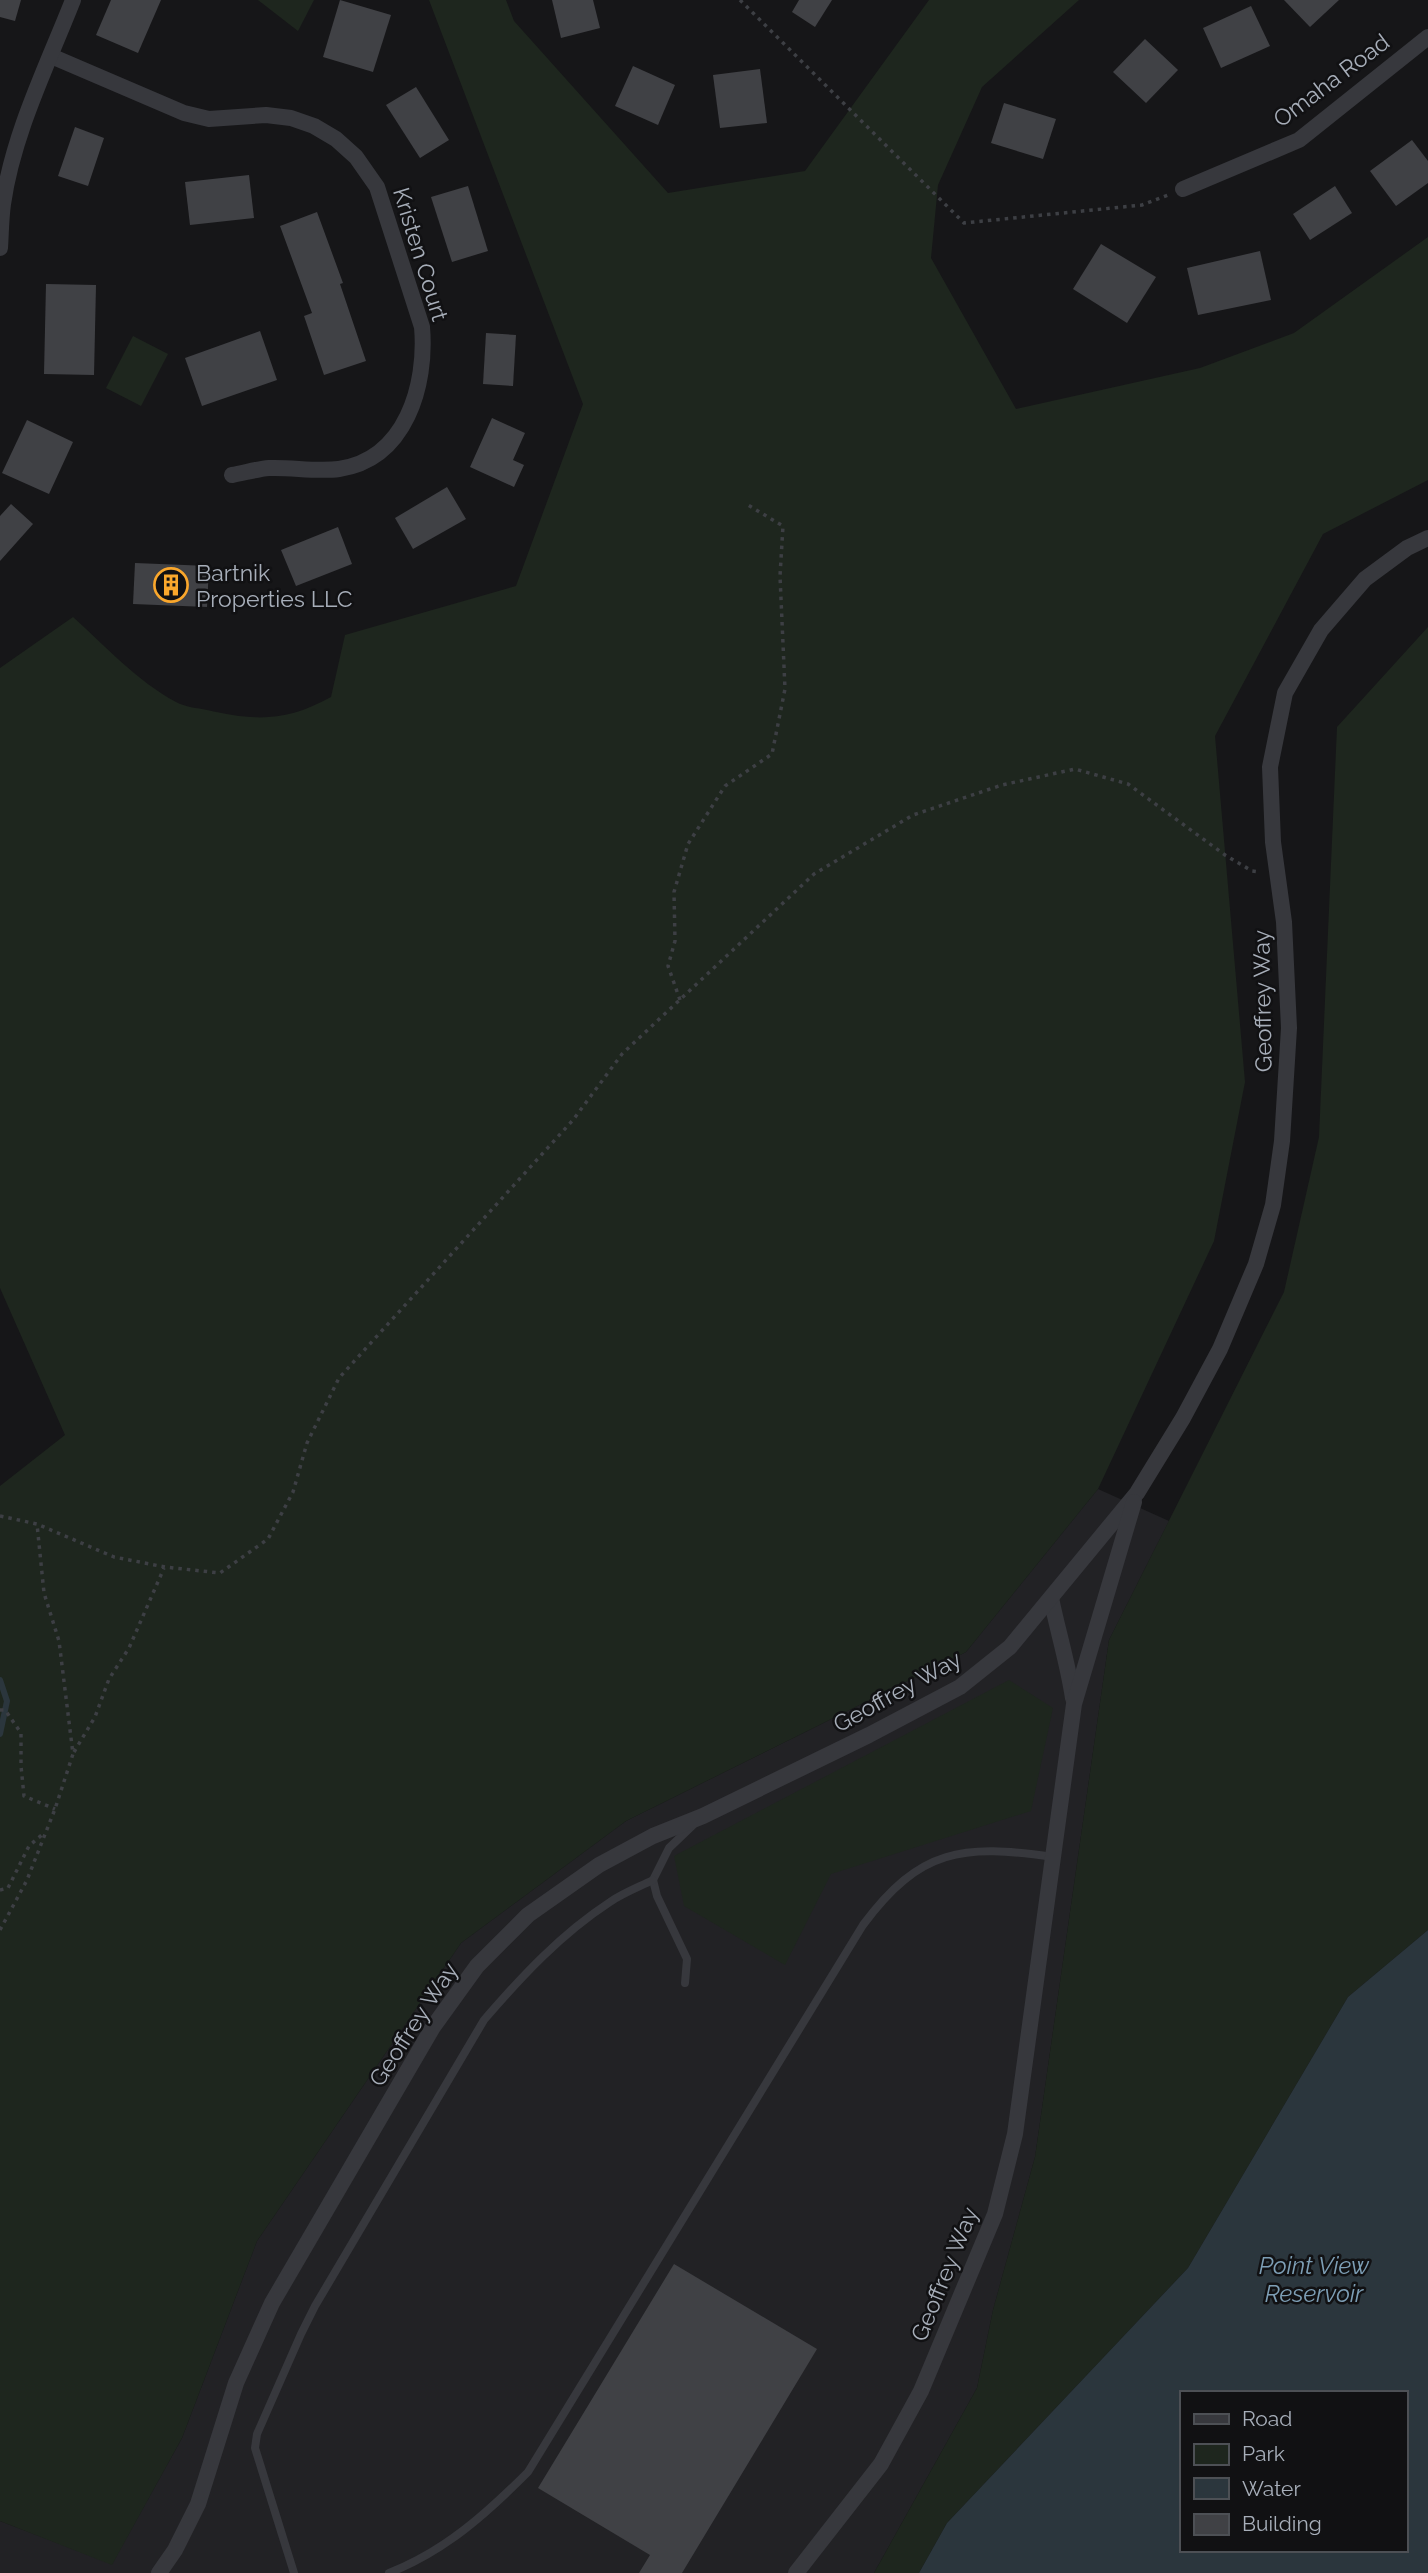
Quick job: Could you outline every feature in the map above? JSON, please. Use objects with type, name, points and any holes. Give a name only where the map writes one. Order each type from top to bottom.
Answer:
[{"type":"street","points":[[0,247],[3,204],[15,156],[29,110],[73,0]]},
{"type":"street","name":"Omaha Road","points":[[1183,190],[1298,140],[1428,37]]},
{"type":"street","name":"Kristen Court","points":[[51,56],[184,113],[209,119],[266,115],[291,118],[314,126],[336,139],[356,157],[377,187],[422,327],[422,376],[405,422],[391,441],[374,456],[356,465],[337,469],[267,468],[232,475]]},
{"type":"street","name":"Geoffrey Way","points":[[159,2573],[198,2504],[236,2383],[272,2303],[433,2027],[477,1966],[528,1915],[599,1865],[653,1836],[703,1816],[869,1735],[960,1687],[1010,1647],[1137,1493],[1220,1349],[1256,1264],[1273,1205],[1283,1141],[1289,1028],[1284,922],[1277,872],[1270,767],[1285,693],[1321,631],[1365,579],[1407,548],[1428,538]]},
{"type":"street","name":"Geoffrey Way","points":[[796,2573],[881,2464],[921,2390],[995,2214],[1015,2134],[1074,1704],[1137,1493]]},
{"type":"street","name":"Geoffrey Way","points":[[1051,1598],[1058,1634],[1069,1664],[1074,1704]]},
{"type":"lane","points":[[294,2573],[255,2448],[257,2434],[315,2306],[484,2020],[515,1983],[555,1944],[610,1901],[653,1880],[670,1848],[703,1816]]},
{"type":"lane","points":[[389,2573],[414,2564],[465,2531],[528,2472],[863,1925],[894,1888],[923,1868],[956,1854],[1005,1850],[1053,1857]]},
{"type":"lane","points":[[653,1880],[657,1896],[687,1959],[685,1983]]},
{"type":"path","points":[[740,0],[964,223],[1142,205],[1183,190]]},
{"type":"path","points":[[680,1000],[668,966],[675,941],[674,892],[688,844],[725,786],[772,754],[785,688],[780,576],[783,526],[748,505]]},
{"type":"path","points":[[0,1516],[37,1524],[114,1557],[164,1567],[220,1573],[268,1539],[293,1492],[307,1443],[339,1378],[573,1120],[622,1054],[814,874],[913,815],[1002,786],[1075,769],[1128,784],[1225,855],[1252,871],[1277,872]]},
{"type":"path","points":[[37,1524],[44,1592],[59,1641],[73,1754]]},
{"type":"path","points":[[0,1930],[27,1880],[73,1754],[95,1717],[109,1679],[129,1648],[164,1567]]},
{"type":"path","points":[[0,1710],[5,1710],[21,1733],[24,1796],[55,1809]]},
{"type":"path","points":[[0,1890],[8,1888],[29,1846],[46,1831]]},
{"type":"shaded area","points":[[1098,1489],[1169,1521],[1109,1640],[1035,2157],[993,2310],[977,2388],[874,2573],[0,2573],[0,2521],[112,2564],[182,2438],[257,2241],[461,1943],[626,1821],[966,1652]]},
{"type":"green space","points":[[258,0],[314,0],[298,31]]},
{"type":"green space","points":[[429,0],[506,0],[514,21],[668,193],[805,171],[929,0],[1079,0],[982,87],[938,185],[931,258],[1016,409],[1200,368],[1294,333],[1428,237],[1428,480],[1323,534],[1215,736],[1245,1082],[1214,1241],[1098,1489],[966,1652],[626,1821],[461,1943],[257,2241],[182,2438],[112,2565],[0,2521],[0,1486],[65,1435],[0,1288],[0,668],[73,617],[135,674],[180,704],[240,716],[285,715],[331,697],[345,635],[516,586],[583,404]]},
{"type":"green space","points":[[133,336],[168,354],[141,406],[106,388]]},
{"type":"green space","points":[[1428,627],[1428,1930],[1348,1997],[1188,2268],[947,2523],[919,2573],[874,2573],[977,2388],[993,2310],[1035,2157],[1109,1640],[1284,1292],[1319,1137],[1337,727]]},
{"type":"green space","points":[[1009,1680],[1053,1708],[1031,1811],[831,1874],[785,1965],[684,1906],[674,1856]]},
{"type":"water","name":"Point View Reservoir","points":[[1428,1930],[1428,2573],[919,2573],[947,2523],[1188,2268],[1348,1997]]},
{"type":"building","points":[[0,0],[21,0],[15,21],[0,17]]},
{"type":"building","points":[[111,0],[161,0],[138,53],[96,35]]},
{"type":"building","points":[[340,0],[391,15],[373,72],[323,57]]},
{"type":"building","points":[[552,0],[593,0],[600,28],[561,38]]},
{"type":"building","points":[[799,0],[832,0],[815,27],[792,12]]},
{"type":"building","points":[[1284,0],[1339,0],[1310,27]]},
{"type":"building","points":[[1251,6],[1270,46],[1221,68],[1203,28]]},
{"type":"building","points":[[1145,39],[1178,70],[1146,103],[1113,72]]},
{"type":"building","points":[[633,66],[675,85],[658,125],[615,106]]},
{"type":"building","points":[[760,69],[767,123],[720,128],[713,75]]},
{"type":"building","points":[[416,87],[449,140],[420,158],[386,105]]},
{"type":"building","points":[[1004,103],[1056,119],[1043,159],[991,143]]},
{"type":"building","points":[[75,127],[104,138],[88,186],[58,176]]},
{"type":"building","points":[[1412,140],[1428,161],[1428,183],[1396,206],[1370,171]]},
{"type":"building","points":[[249,175],[254,218],[190,225],[185,182]]},
{"type":"building","points":[[468,186],[488,251],[452,262],[431,197]]},
{"type":"building","points":[[1335,186],[1352,213],[1310,240],[1293,214]]},
{"type":"building","points":[[317,212],[343,283],[340,284],[366,361],[324,375],[304,316],[312,313],[280,226]]},
{"type":"building","points":[[1101,244],[1156,277],[1127,323],[1073,289]]},
{"type":"building","points":[[1260,251],[1271,300],[1198,315],[1187,268]]},
{"type":"building","points":[[46,284],[96,285],[94,375],[44,374]]},
{"type":"building","points":[[260,331],[277,380],[202,406],[185,358]]},
{"type":"building","points":[[486,333],[516,335],[513,386],[483,384]]},
{"type":"building","points":[[492,418],[525,433],[513,460],[524,465],[514,487],[470,467]]},
{"type":"building","points":[[27,420],[73,442],[49,494],[2,473]]},
{"type":"building","points":[[447,487],[466,519],[413,549],[395,518]]},
{"type":"building","points":[[11,504],[33,524],[0,561],[0,516]]},
{"type":"building","points":[[338,527],[352,564],[296,586],[281,550]]},
{"type":"building","name":"Bartnik Properties LLC","points":[[135,563],[209,566],[207,607],[133,604]]},
{"type":"building","points":[[674,2264],[817,2349],[682,2573],[639,2573],[650,2555],[538,2488]]},
{"type":"waterway","points":[[0,1680],[7,1701],[0,1734]]},
{"type":"place","name":"Bartnik Properties LLC","points":[[171,585]]}]
